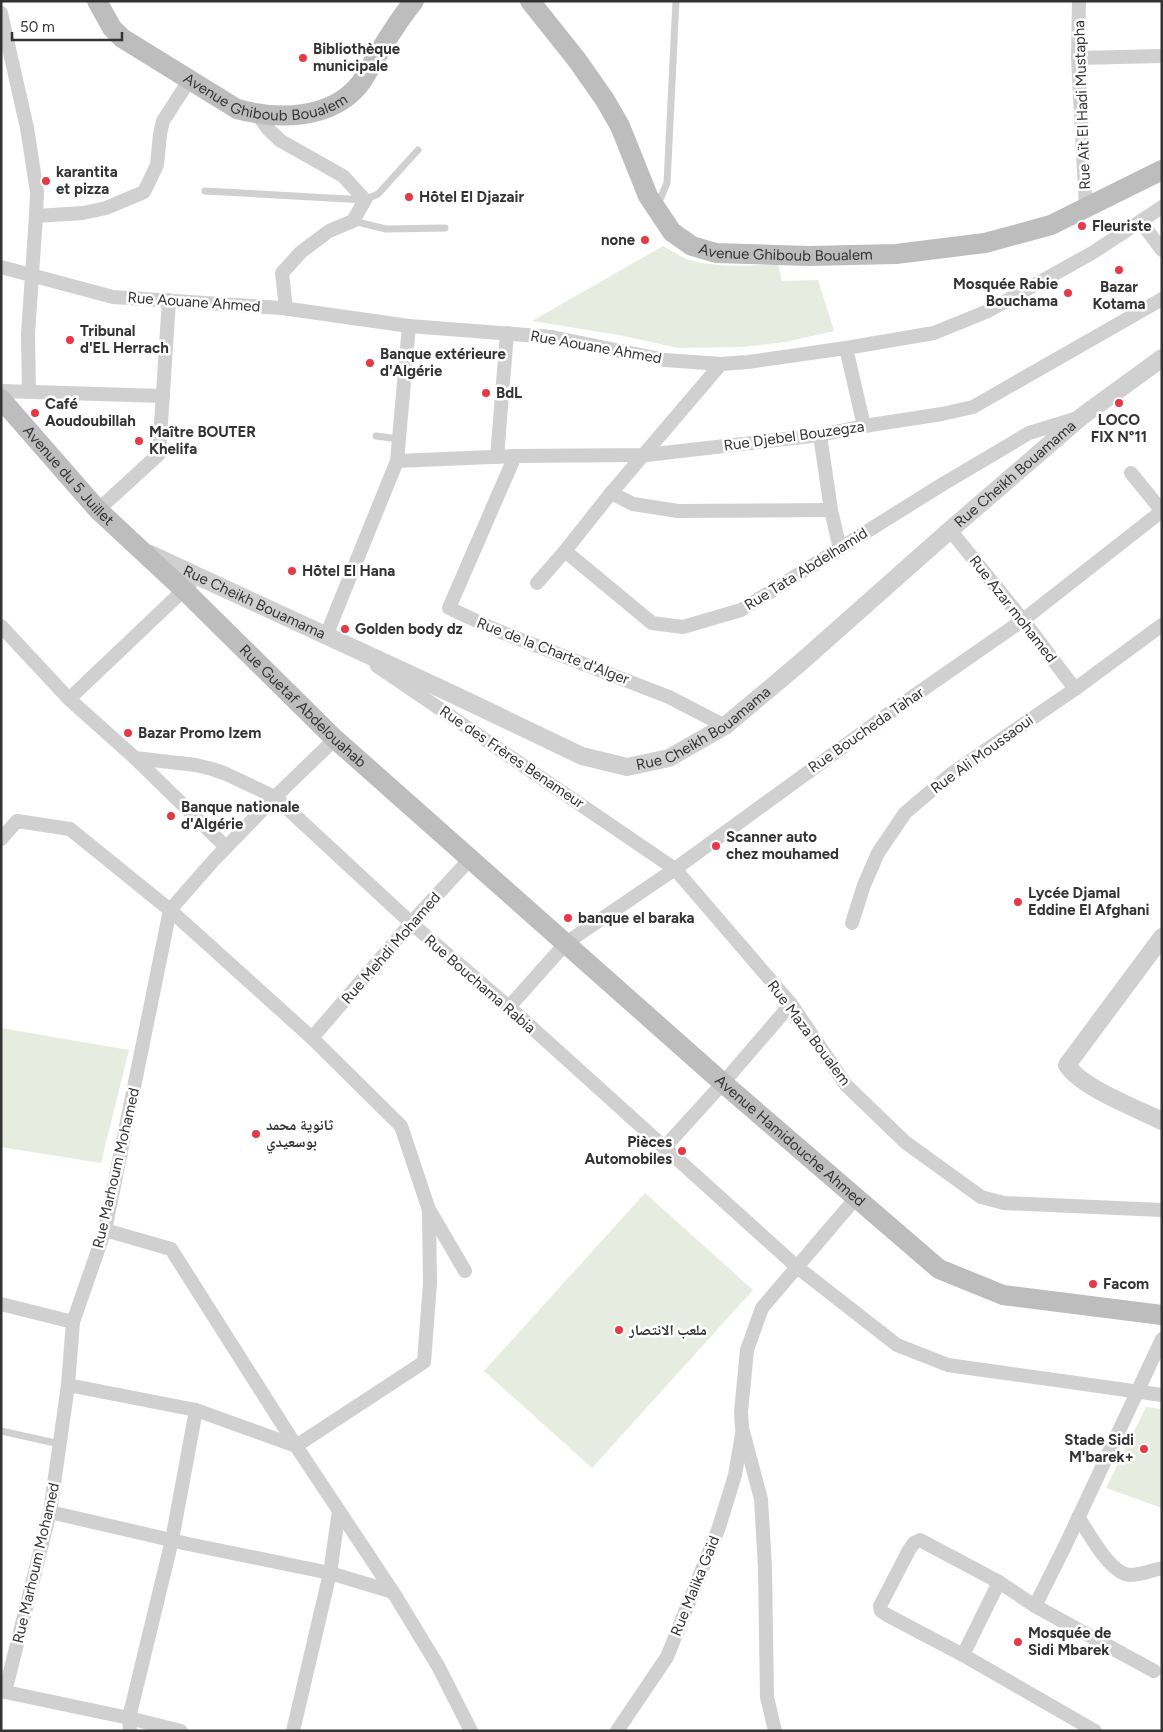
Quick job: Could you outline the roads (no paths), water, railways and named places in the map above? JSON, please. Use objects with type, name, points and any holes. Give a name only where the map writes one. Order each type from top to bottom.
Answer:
[{"type":"main road","name":"Avenue Ghiboub Boualem","points":[[97,1],[112,28],[122,38],[237,109],[258,115],[281,116],[312,113],[329,108],[347,97],[360,85],[401,17],[414,1]]},
{"type":"main road","name":"Avenue Ghiboub Boualem","points":[[530,1],[577,60],[605,100],[620,126],[645,188],[672,232],[692,246],[716,253],[809,256],[896,254],[985,243],[1051,225],[1162,170]]},
{"type":"main road","name":"Avenue du 5 Juillet","points":[[1,399],[98,510],[139,549]]},
{"type":"main road","name":"Rue Guetaf Abdelouahab","points":[[139,549],[184,590],[335,739],[471,858]]},
{"type":"main road","name":"Avenue Hamidouche Ahmed","points":[[471,858],[723,1083],[939,1269],[1004,1295],[1162,1315]]},
{"type":"street","name":"Rue Aït El Hadi Mustapha","points":[[1079,1],[1078,58],[1086,209]]},
{"type":"street","points":[[1,13],[27,128],[36,192],[28,334],[29,392]]},
{"type":"street","points":[[1078,58],[1162,56]]},
{"type":"street","points":[[36,216],[83,213],[106,208],[144,192],[157,166],[163,120],[190,79]]},
{"type":"street","points":[[258,115],[268,129],[281,141],[343,176],[365,200],[353,221],[328,231],[301,252],[282,273],[286,308]]},
{"type":"street","name":"Rue Aouane Ahmed","points":[[1,267],[113,297],[286,308],[409,326],[552,338],[665,360],[721,364],[846,348],[934,333],[988,311],[1092,253],[1162,208]]},
{"type":"street","points":[[1141,222],[1162,250]]},
{"type":"street","name":"Rue Djebel Bouzegza","points":[[397,461],[515,456],[646,455],[820,434],[942,414],[973,407],[1162,299]]},
{"type":"street","points":[[98,510],[158,455],[169,300]]},
{"type":"street","points":[[326,636],[397,461],[409,326]]},
{"type":"street","points":[[497,457],[507,333]]},
{"type":"street","points":[[846,348],[864,426]]},
{"type":"street","name":"Rue Cheikh Bouamama","points":[[139,549],[582,756],[627,767],[669,758],[725,726],[800,663],[1081,417],[1162,358]]},
{"type":"street","points":[[537,583],[721,364]]},
{"type":"street","points":[[1,391],[163,396]]},
{"type":"street","name":"Rue Tata Abdelhamid","points":[[565,551],[652,623],[683,627],[741,610],[942,484],[1029,433],[1081,417]]},
{"type":"street","points":[[820,434],[830,510],[840,549]]},
{"type":"street","name":"Rue de la Charte d'Alger","points":[[515,456],[449,608],[496,630],[669,697],[725,726]]},
{"type":"street","points":[[1131,473],[1162,511]]},
{"type":"street","points":[[612,493],[633,504],[678,511],[830,510]]},
{"type":"street","name":"Rue Boucheda Tahar","points":[[509,1007],[566,943],[675,869],[895,709],[1023,620],[1162,511]]},
{"type":"street","name":"Rue Azar mohamed","points":[[950,530],[1023,620],[1075,689]]},
{"type":"street","points":[[69,699],[198,576]]},
{"type":"street","points":[[496,630],[505,619]]},
{"type":"street","name":"Rue Ali Moussaoui","points":[[852,923],[864,885],[878,852],[905,813],[951,774],[1075,689],[1162,625]]},
{"type":"street","points":[[1,626],[69,699],[135,758],[226,847]]},
{"type":"street","name":"Rue des Frères Benameur","points":[[349,646],[675,869]]},
{"type":"street","points":[[170,910],[226,847],[335,739]]},
{"type":"street","name":"Rue Bouchama Rabia","points":[[135,758],[196,765],[212,769],[275,797],[411,923],[509,1007],[797,1267],[897,1345],[948,1365],[1162,1395]]},
{"type":"street","points":[[1,839],[17,821],[70,829],[170,910],[312,1038],[401,1126],[429,1210],[465,1271]]},
{"type":"street","name":"Rue Mehdi Mohamed","points":[[312,1038],[411,923],[471,858]]},
{"type":"street","name":"Rue Maza Boualem","points":[[675,869],[791,1004],[846,1085],[905,1142],[981,1197],[1004,1203],[1162,1210]]},
{"type":"street","name":"Rue Marhoum Mohamed","points":[[3,1692],[50,1512],[68,1385],[73,1322],[105,1230],[170,910]]},
{"type":"street","points":[[1162,937],[1067,1065],[1070,1071],[1091,1085],[1162,1121]]},
{"type":"street","points":[[664,1148],[791,1004]]},
{"type":"street","points":[[775,1731],[767,1697],[765,1568],[761,1499],[742,1428],[741,1412],[747,1350],[762,1308],[856,1198]]},
{"type":"street","points":[[296,1446],[424,1362],[430,1284],[429,1210]]},
{"type":"street","points":[[105,1230],[170,1249],[296,1446],[393,1592],[438,1666],[471,1731]]},
{"type":"street","points":[[1,1304],[73,1322]]},
{"type":"street","points":[[1034,1606],[1162,1339]]},
{"type":"street","points":[[68,1385],[196,1410],[296,1446]]},
{"type":"street","points":[[130,1724],[172,1540],[196,1410]]},
{"type":"street","name":"Rue Malika Gaïd","points":[[617,1731],[666,1657],[719,1528],[735,1475],[742,1428]]},
{"type":"street","points":[[292,1731],[330,1573],[339,1511]]},
{"type":"street","points":[[50,1512],[330,1573],[393,1592]]},
{"type":"street","points":[[1078,1517],[1111,1564],[1120,1572],[1130,1575],[1162,1568]]},
{"type":"street","points":[[1095,1731],[963,1655],[887,1616],[881,1611],[880,1606],[914,1543],[920,1540],[999,1582],[1034,1606],[1154,1671]]},
{"type":"street","points":[[963,1655],[999,1582]]},
{"type":"street","points":[[3,1692],[130,1724],[181,1731]]},
{"type":"lane","points":[[656,208],[667,183],[676,1]]},
{"type":"lane","points":[[205,191],[365,200],[378,194],[418,150]]},
{"type":"lane","points":[[353,221],[386,228],[445,228]]},
{"type":"lane","points":[[376,436],[399,439]]},
{"type":"lane","points":[[1,1431],[60,1444]]},
{"type":"place","name":"Bibliothèque municipale","points":[[303,58]]},
{"type":"place","name":"karantita et pizza","points":[[46,181]]},
{"type":"place","name":"Hôtel El Djazair","points":[[409,197]]},
{"type":"place","name":"Fleuriste","points":[[1082,226]]},
{"type":"place","name":"none","points":[[645,240]]},
{"type":"place","name":"Bazar Kotama","points":[[1119,270]]},
{"type":"place","name":"Mosquée Rabie Bouchama","points":[[1068,293]]},
{"type":"place","name":"Tribunal d'EL Herrach","points":[[70,340]]},
{"type":"place","name":"Banque extérieure d'Algérie","points":[[370,363]]},
{"type":"place","name":"BdL","points":[[486,393]]},
{"type":"place","name":"LOCO FIX N°11","points":[[1119,403]]},
{"type":"place","name":"Café Aoudoubillah","points":[[35,413]]},
{"type":"place","name":"Maître BOUTER Khelifa","points":[[139,441]]},
{"type":"place","name":"Hôtel El Hana","points":[[292,571]]},
{"type":"place","name":"Golden body dz","points":[[345,629]]},
{"type":"place","name":"Bazar Promo Izem","points":[[128,733]]},
{"type":"place","name":"Banque nationale d'Algérie","points":[[171,816]]},
{"type":"place","name":"Scanner auto chez mouhamed","points":[[716,846]]},
{"type":"place","name":"Lycée Djamal Eddine El Afghani","points":[[1018,902]]},
{"type":"place","name":"banque el baraka","points":[[568,918]]},
{"type":"place","name":"ثانوية محمد بوسعيدي","points":[[256,1134]]},
{"type":"place","name":"Pièces Automobiles","points":[[682,1151]]},
{"type":"place","name":"Facom","points":[[1093,1284]]},
{"type":"place","name":"ملعب الانتصار","points":[[619,1330]]},
{"type":"place","name":"Stade Sidi M'barek+","points":[[1144,1449]]},
{"type":"place","name":"Mosquée de Sidi Mbarek","points":[[1018,1642]]}]
